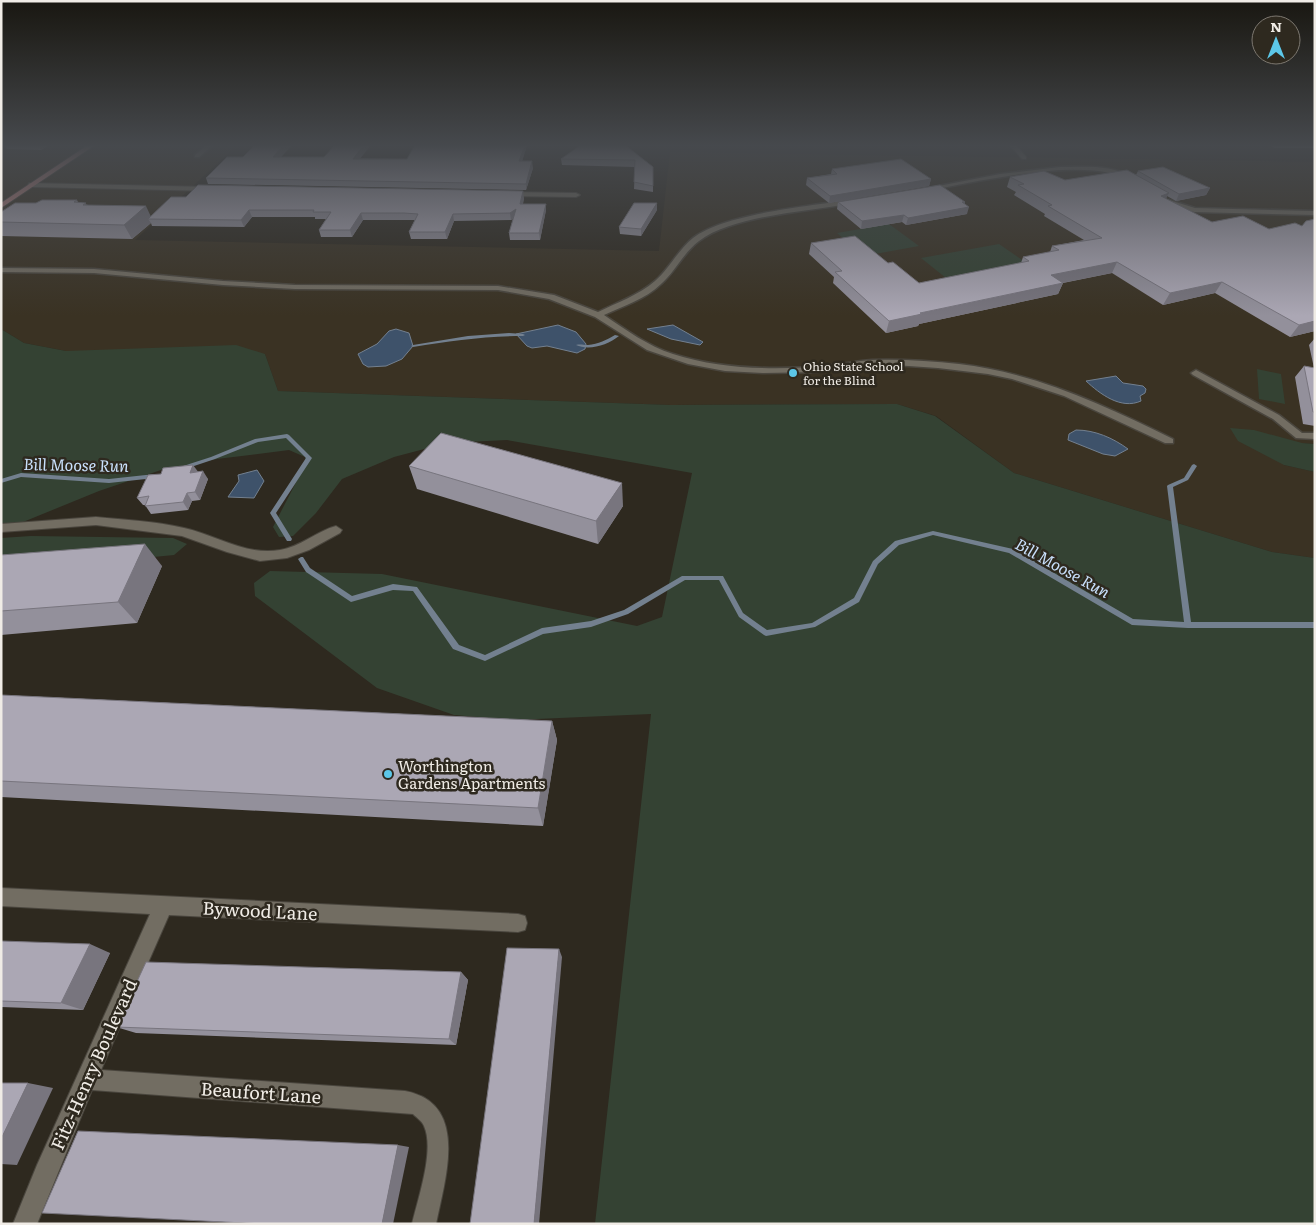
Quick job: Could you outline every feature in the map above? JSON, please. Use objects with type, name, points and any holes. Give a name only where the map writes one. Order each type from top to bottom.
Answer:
[{"type":"street","points":[[1,528],[96,521],[183,532],[232,549],[260,556],[282,555],[304,547],[336,530]]},
{"type":"street","name":"Bywood Lane","points":[[1,898],[518,923]]},
{"type":"street","name":"Fitz-Henry Boulevard","points":[[25,1224],[86,1079],[163,906]]},
{"type":"street","name":"Beaufort Lane","points":[[86,1079],[405,1102],[419,1105],[431,1116],[437,1127],[438,1155],[424,1224]]},
{"type":"lane","points":[[598,315],[649,290],[659,282],[695,240],[720,226],[742,220],[849,202]]},
{"type":"lane","points":[[1169,202],[1194,210],[1315,214]]},
{"type":"lane","points":[[1,270],[94,271],[223,283],[295,287],[498,288],[551,297],[598,315],[642,344],[671,356],[709,365],[788,371],[872,363],[921,364],[995,372],[1033,381],[1074,397],[1169,441]]},
{"type":"lane","points":[[1196,373],[1276,417],[1300,436],[1315,436]]},
{"type":"shaded area","name":"Ohio State School for the Blind","points":[[1,202],[176,202],[135,240],[659,251],[664,202],[1315,202],[1315,444],[1302,443],[1284,465],[1315,472],[1315,558],[1272,552],[1014,473],[936,416],[897,404],[671,405],[278,391],[265,354],[66,351],[24,343],[1,329]]},
{"type":"green space","points":[[889,224],[919,246],[864,256],[837,233]]},
{"type":"green space","points":[[999,244],[1031,266],[951,282],[921,258]]},
{"type":"green space","points":[[1,329],[24,343],[66,351],[236,345],[265,354],[278,391],[671,405],[897,404],[935,416],[1014,473],[1272,552],[1315,558],[1315,1224],[595,1224],[651,714],[514,720],[454,715],[377,688],[255,596],[254,583],[270,571],[382,574],[637,626],[662,617],[692,473],[507,440],[447,443],[394,457],[342,479],[316,513],[293,536],[279,537],[273,527],[305,465],[305,457],[289,450],[217,459],[161,470],[99,491],[1,531]]},
{"type":"green space","points":[[1257,369],[1281,374],[1285,404],[1259,399]]},
{"type":"green space","points":[[1230,428],[1254,430],[1302,443],[1315,444],[1315,472],[1284,465],[1238,441]]},
{"type":"green space","points":[[31,536],[173,538],[187,544],[174,555],[1,572],[1,538]]},
{"type":"water","points":[[558,325],[576,332],[586,344],[585,349],[577,353],[547,346],[532,348],[527,346],[516,334]]},
{"type":"water","points":[[673,325],[703,342],[700,345],[671,339],[647,329]]},
{"type":"water","points":[[396,329],[409,333],[413,346],[402,359],[386,366],[368,367],[363,364],[358,354],[377,344],[389,331]]},
{"type":"water","points":[[1116,376],[1123,383],[1143,386],[1146,389],[1145,393],[1140,396],[1141,401],[1133,403],[1118,402],[1104,395],[1086,381]]},
{"type":"water","points":[[1076,430],[1104,435],[1128,449],[1115,456],[1103,454],[1068,440],[1069,434]]},
{"type":"water","points":[[257,470],[264,481],[254,498],[228,497],[239,481],[238,475]]},
{"type":"building","points":[[76,202],[86,203],[83,205],[146,206],[124,225],[1,222],[1,212],[15,203]]},
{"type":"building","points":[[166,202],[520,202],[520,204],[546,204],[539,233],[509,233],[516,209],[510,213],[453,214],[445,232],[409,232],[418,214],[404,213],[361,213],[350,230],[319,230],[331,212],[313,212],[314,210],[249,210],[241,220],[148,219]]},
{"type":"building","points":[[838,202],[962,202],[969,207],[908,218],[904,215],[862,221]]},
{"type":"building","points":[[1047,202],[1173,202],[1212,222],[1243,216],[1269,229],[1295,223],[1302,226],[1306,221],[1315,219],[1315,321],[1299,325],[1222,282],[1170,293],[1117,262],[1051,275],[1063,283],[889,321],[835,272],[842,271],[811,243],[855,236],[888,263],[893,262],[919,283],[1029,261],[1023,257],[1059,250],[1052,246],[1102,238],[1048,206],[1052,205]]},
{"type":"building","points":[[634,203],[657,203],[641,229],[619,227]]},
{"type":"building","points":[[1304,366],[1315,368],[1315,412],[1313,412]]},
{"type":"building","points":[[441,433],[622,483],[596,521],[409,466]]},
{"type":"building","points":[[193,465],[190,473],[203,471],[195,492],[187,493],[183,502],[145,506],[149,496],[137,498],[148,475],[161,474],[163,468]]},
{"type":"building","points":[[145,544],[118,602],[1,611],[1,555]]},
{"type":"building","points":[[1,695],[552,721],[538,808],[1,781]]},
{"type":"building","points":[[1,941],[90,944],[61,1003],[1,1001]]},
{"type":"building","points":[[507,948],[559,949],[534,1224],[470,1224]]},
{"type":"building","points":[[146,962],[461,972],[449,1039],[116,1027]]},
{"type":"building","points":[[1,1083],[28,1083],[1,1139]]},
{"type":"building","points":[[78,1131],[398,1145],[382,1224],[264,1224],[42,1213]]},
{"type":"waterway","points":[[413,346],[495,335],[523,335]]},
{"type":"waterway","points":[[578,345],[598,345],[617,336]]},
{"type":"waterway","name":"Bill Moose Run","points":[[182,468],[257,440],[287,436],[309,458],[273,513],[289,539]]},
{"type":"waterway","points":[[1188,625],[1170,486],[1186,479],[1194,466]]},
{"type":"waterway","name":"Bill Moose Run","points":[[1,481],[21,475],[109,481],[155,476]]},
{"type":"waterway","name":"Bill Moose Run","points":[[301,559],[308,570],[351,599],[393,587],[415,589],[456,647],[485,658],[542,631],[591,624],[626,612],[684,578],[721,578],[741,615],[766,633],[813,625],[857,600],[875,563],[897,543],[933,533],[1011,551],[1132,622],[1188,625]]},
{"type":"waterway","name":"Bill Moose Run","points":[[1188,625],[1315,625]]},
{"type":"place","name":"Ohio State School for the Blind","points":[[793,373]]},
{"type":"place","name":"Worthington Gardens Apartments","points":[[388,774]]}]
